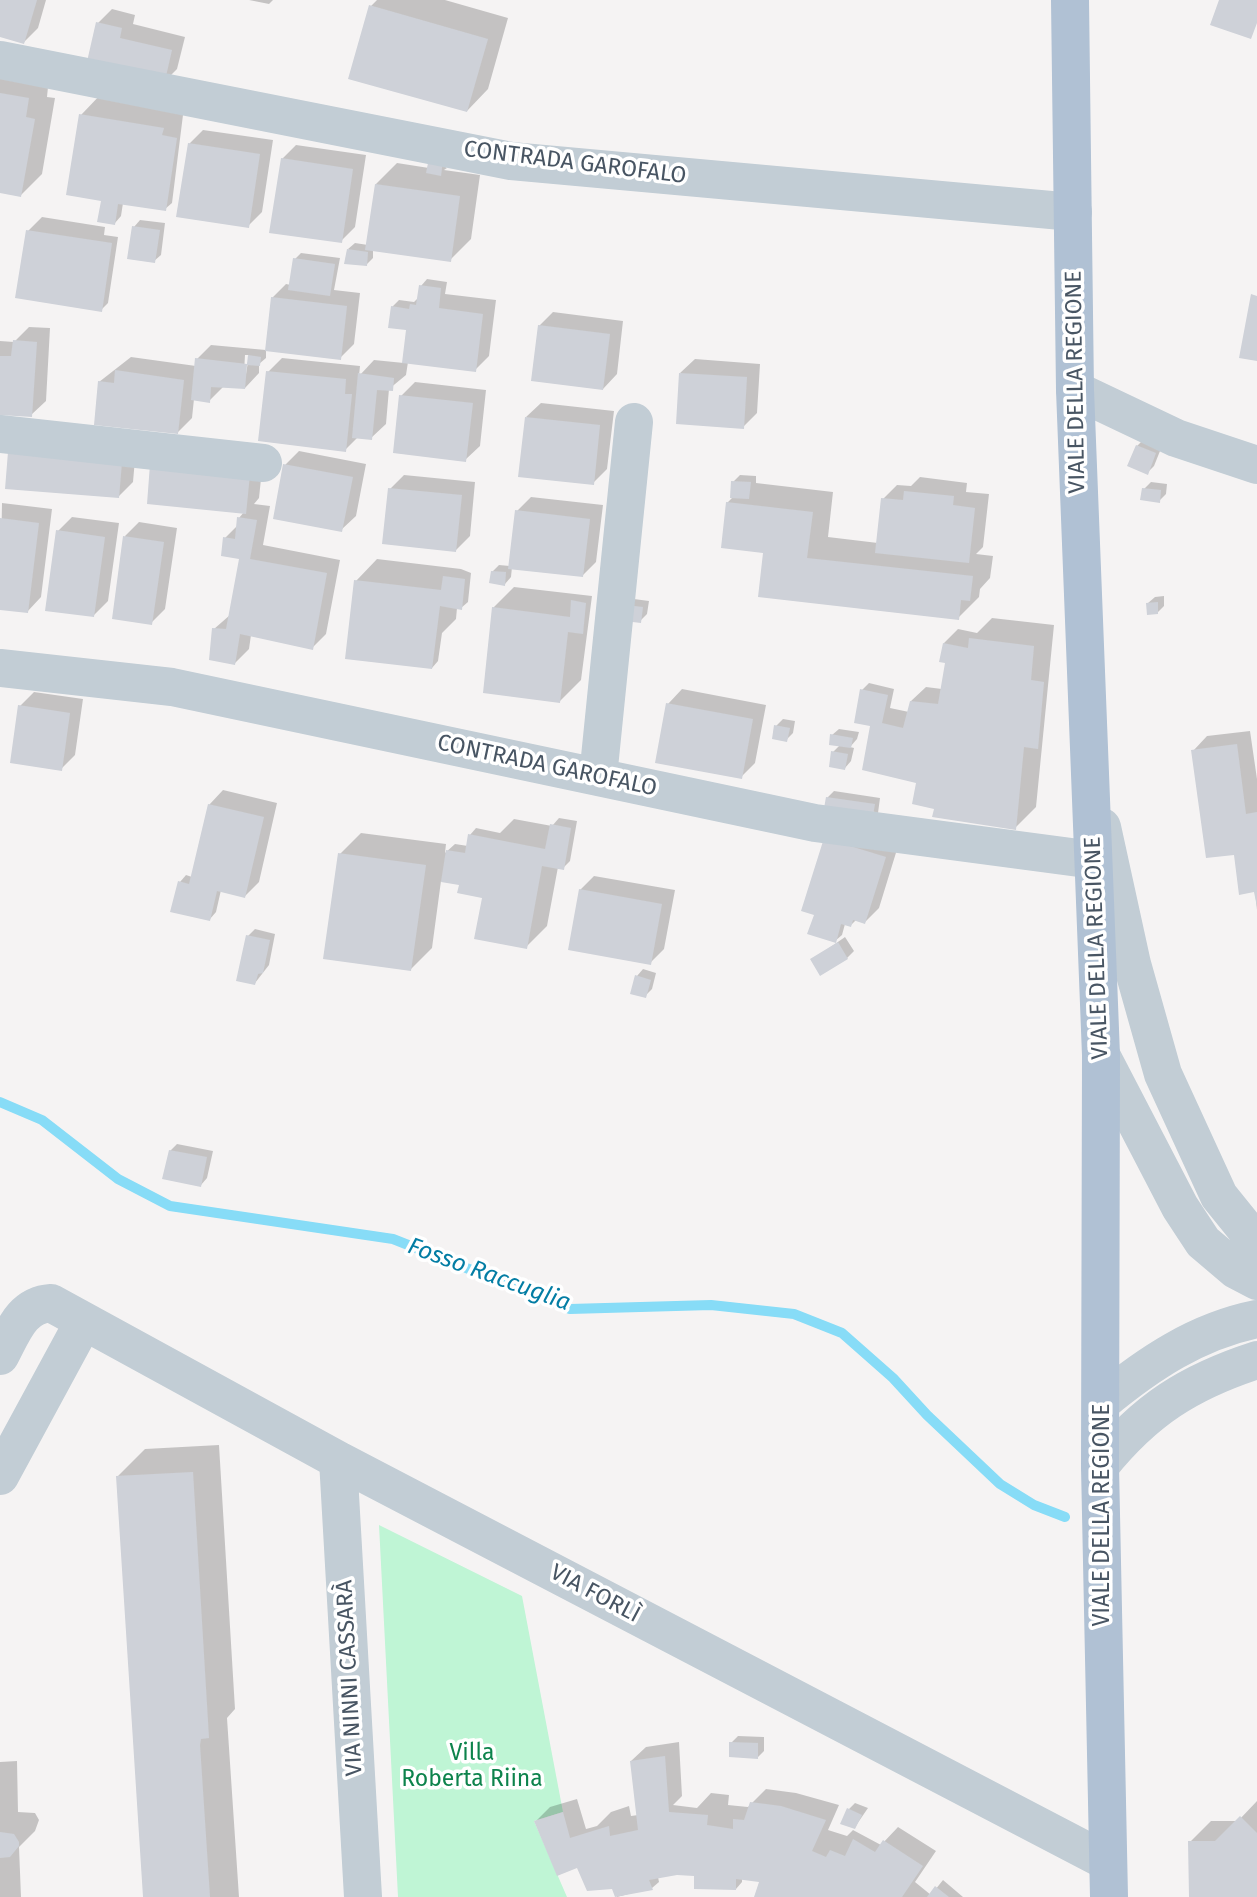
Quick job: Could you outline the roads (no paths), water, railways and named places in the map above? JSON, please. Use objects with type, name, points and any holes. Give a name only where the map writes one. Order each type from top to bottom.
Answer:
[{"type":"main road","name":"VIALE DELLA REGIONE","points":[[1070,0],[1075,390],[1101,1055],[1100,1466],[1108,1879]]},
{"type":"street","name":"CONTRADA GAROFALO","points":[[0,60],[511,161],[1073,212]]},
{"type":"street","points":[[1075,390],[1177,438],[1257,465]]},
{"type":"street","points":[[597,777],[634,422]]},
{"type":"street","points":[[0,434],[263,463]]},
{"type":"street","name":"CONTRADA GAROFALO","points":[[0,668],[172,687],[815,823],[1094,860]]},
{"type":"street","points":[[1091,778],[1132,964],[1163,1074],[1219,1196],[1257,1243]]},
{"type":"street","points":[[1101,1055],[1180,1207],[1203,1242],[1236,1270],[1257,1281]]},
{"type":"street","name":"VIA FORLÌ","points":[[0,1356],[22,1315],[37,1304],[51,1303],[1108,1879]]},
{"type":"street","points":[[1101,1402],[1144,1368],[1172,1351],[1228,1325],[1257,1319]]},
{"type":"street","points":[[0,1476],[85,1321]]},
{"type":"street","points":[[1100,1466],[1127,1432],[1170,1398],[1232,1368],[1257,1360]]},
{"type":"street","name":"VIA NINNI CASSARÀ","points":[[338,1460],[363,1897]]},
{"type":"waterway","name":"Fosso Raccuglia","points":[[0,1102],[42,1120],[118,1179],[170,1206],[393,1239],[570,1309],[711,1305],[794,1314],[842,1333],[893,1378],[927,1415],[1000,1484],[1034,1505],[1065,1517]]},
{"type":"park label","name":"Villa Roberta Riina","points":[[472,1767]]}]
